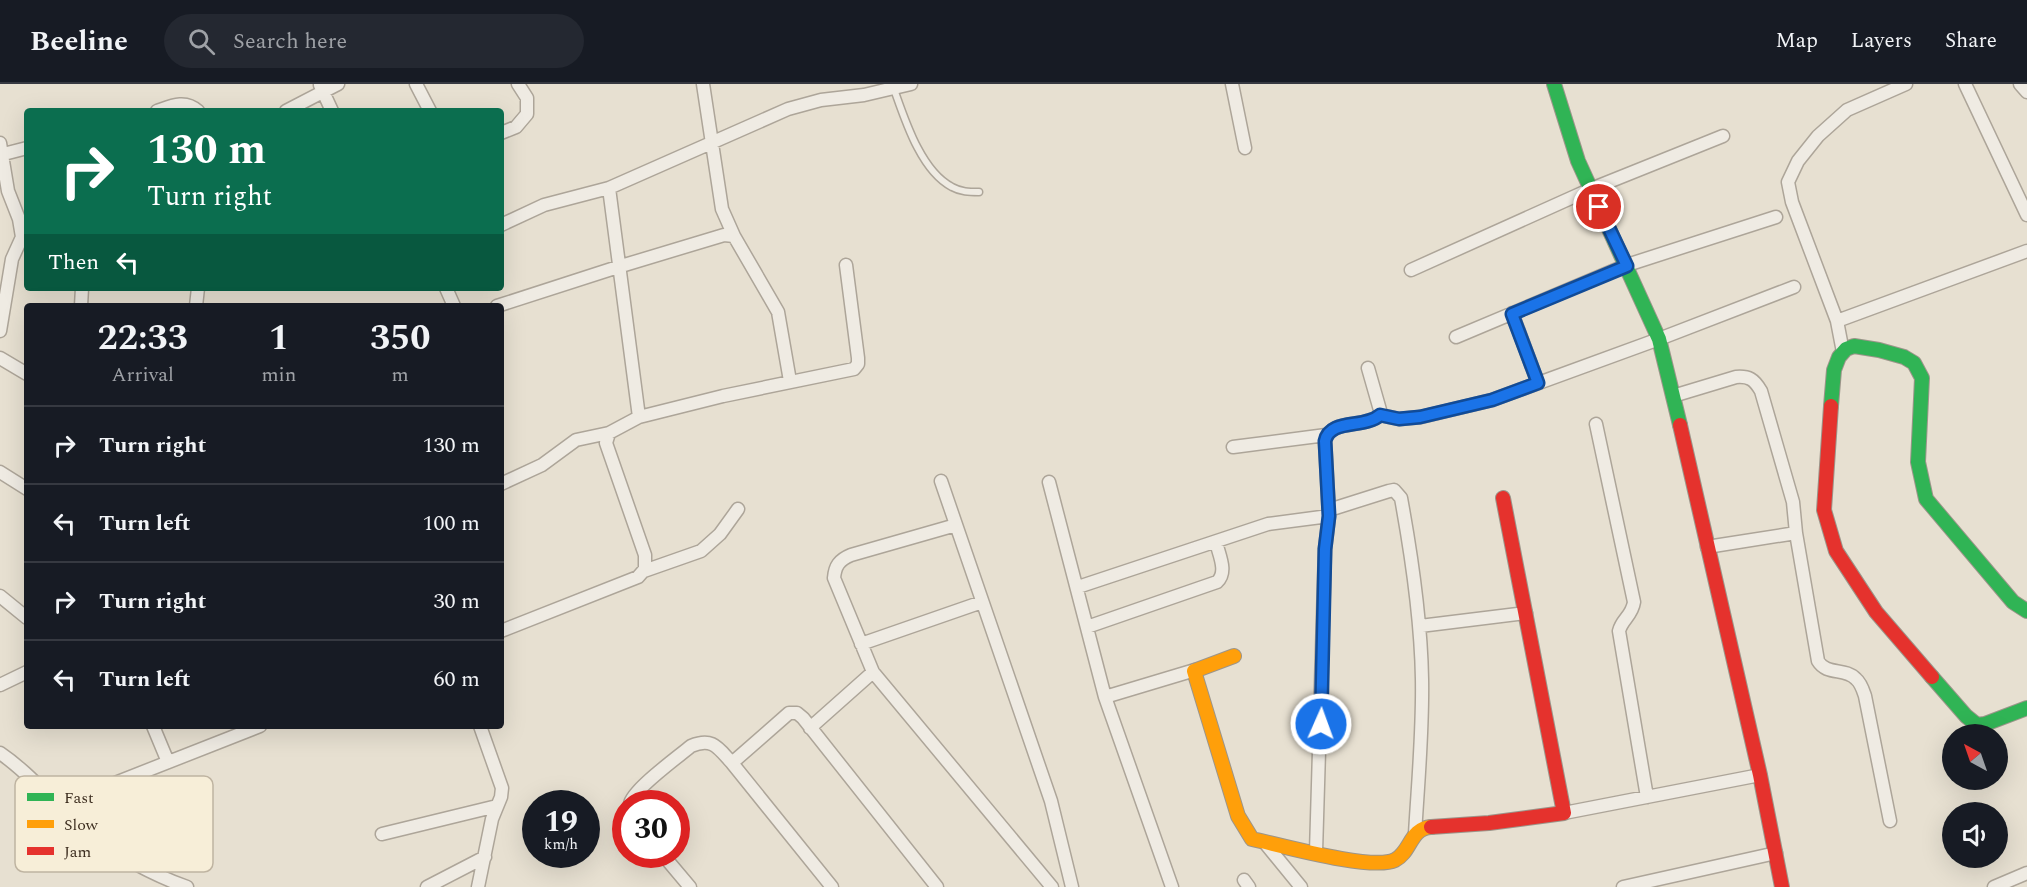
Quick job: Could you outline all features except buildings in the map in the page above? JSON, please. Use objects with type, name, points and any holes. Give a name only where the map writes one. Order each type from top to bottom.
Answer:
[{"type":"street","points":[[291,108],[321,88],[338,84]]},
{"type":"street","points":[[416,84],[428,108]]},
{"type":"street","points":[[504,132],[516,127],[527,114],[527,98],[518,84]]},
{"type":"street","points":[[703,84],[722,209],[734,236],[778,312],[790,381]]},
{"type":"street","points":[[504,221],[544,205],[609,188],[788,109],[808,103],[894,89],[911,84]]},
{"type":"street","points":[[1232,84],[1245,148]]},
{"type":"street","points":[[1554,84],[1578,161],[1659,339],[1760,775],[1782,887]]},
{"type":"street","points":[[1843,352],[1837,321],[1792,202],[1788,182],[1798,161],[1811,144],[1847,110],[1906,84]]},
{"type":"street","points":[[1965,84],[2027,215]]},
{"type":"street","points":[[2020,84],[2027,92]]},
{"type":"street","points":[[321,88],[331,108]]},
{"type":"street","points":[[166,108],[178,104],[192,108]]},
{"type":"street","points":[[1411,270],[1591,189],[1723,136]]},
{"type":"street","points":[[0,331],[6,260],[24,237],[8,191],[1,151],[24,148]]},
{"type":"street","points":[[609,188],[639,417]]},
{"type":"street","points":[[1456,337],[1627,266],[1776,217]]},
{"type":"street","points":[[504,304],[621,266],[724,236],[734,236]]},
{"type":"street","points":[[1837,321],[2027,251]]},
{"type":"street","points":[[504,482],[543,465],[576,440],[609,433],[639,417],[790,381],[849,370],[858,364],[846,264]]},
{"type":"street","points":[[1316,852],[1325,549],[1329,513],[1325,441],[1329,431],[1372,420],[1380,415],[1399,419],[1420,417],[1492,400],[1659,339],[1794,286]]},
{"type":"street","points":[[1512,314],[1538,383]]},
{"type":"street","points":[[2027,611],[2013,602],[1926,499],[1918,462],[1922,378],[1916,364],[1909,358],[1861,346],[1847,347],[1839,355],[1834,370],[1824,488],[1824,510],[1836,551],[1875,612],[1971,721],[1977,725],[1985,724],[2027,708]]},
{"type":"street","points":[[0,347],[0,358],[24,372]]},
{"type":"street","points":[[1368,368],[1380,415]]},
{"type":"street","points":[[1673,396],[1746,376],[1757,384],[1761,391],[1793,502],[1796,533],[1818,661],[1827,670],[1852,675],[1863,690],[1890,821]]},
{"type":"street","points":[[1596,424],[1634,602],[1633,611],[1620,626],[1619,631],[1647,797]]},
{"type":"street","points":[[609,433],[606,443],[645,555],[644,571]]},
{"type":"street","points":[[1233,447],[1326,435]]},
{"type":"street","points":[[0,472],[24,487]]},
{"type":"street","points":[[941,481],[1051,801],[1072,887]]},
{"type":"street","points":[[1049,482],[1105,698],[1173,887]]},
{"type":"street","points":[[1078,587],[1279,521],[1329,513],[1394,490],[1401,498],[1413,566],[1420,626],[1421,742],[1415,834]]},
{"type":"street","points":[[1503,498],[1564,813]]},
{"type":"street","points":[[504,630],[638,577],[644,571],[701,551],[720,534],[738,509]]},
{"type":"street","points":[[956,525],[851,555],[841,560],[835,568],[834,578],[873,672],[1052,887]]},
{"type":"street","points":[[1707,547],[1796,533]]},
{"type":"street","points":[[1087,627],[1217,582],[1223,571],[1216,542]]},
{"type":"street","points":[[0,597],[24,616]]},
{"type":"street","points":[[861,644],[982,602]]},
{"type":"street","points":[[1420,626],[1526,613]]},
{"type":"street","points":[[1105,698],[1234,656]]},
{"type":"street","points":[[1195,670],[1238,816],[1252,839],[1365,863],[1394,861],[1402,855],[1415,834],[1424,827],[1490,823],[1564,813],[1760,775]]},
{"type":"street","points":[[810,728],[873,672]]},
{"type":"street","points":[[0,685],[24,673]]},
{"type":"street","points":[[732,763],[789,713],[797,713],[937,887]]},
{"type":"street","points":[[154,729],[168,762]]},
{"type":"street","points":[[133,776],[252,729]]},
{"type":"street","points":[[478,887],[492,819],[501,797],[501,783],[481,729]]},
{"type":"street","points":[[638,790],[691,746],[701,742],[710,742],[732,763],[832,887]]},
{"type":"street","points":[[0,753],[28,776]]},
{"type":"street","points":[[382,834],[497,806]]},
{"type":"street","points":[[1265,843],[1301,887]]},
{"type":"street","points":[[1623,887],[1776,854]]},
{"type":"street","points":[[427,887],[485,857]]},
{"type":"street","points":[[674,868],[690,887]]},
{"type":"street","points":[[153,872],[187,887]]},
{"type":"street","points":[[1994,887],[2027,873]]},
{"type":"lane","points":[[894,89],[917,146],[940,179],[962,192],[979,192]]},
{"type":"traffic: fast","points":[[1554,84],[1578,161],[1659,339],[1680,425]]},
{"type":"traffic: fast","points":[[1831,406],[1834,370],[1839,357],[1846,349],[1854,346],[1879,350],[1904,357],[1914,363],[1922,378],[1918,462],[1926,499],[2013,602],[2027,611]]},
{"type":"traffic: fast","points":[[1932,677],[1966,716],[1977,725],[2027,708]]},
{"type":"traffic: slow","points":[[1234,656],[1194,671],[1238,816],[1252,839],[1347,860],[1383,863],[1395,860],[1404,852],[1419,831],[1431,827]]},
{"type":"traffic: jam","points":[[1831,406],[1824,510],[1836,551],[1876,612],[1932,677]]},
{"type":"traffic: jam","points":[[1680,425],[1760,775],[1782,887]]},
{"type":"traffic: jam","points":[[1431,827],[1489,823],[1564,813],[1503,498]]},
{"type":"route","points":[[1321,724],[1325,549],[1329,516],[1326,435],[1329,431],[1339,427],[1372,420],[1380,415],[1399,419],[1420,417],[1492,400],[1538,383],[1512,314],[1627,266],[1599,207]]}]
